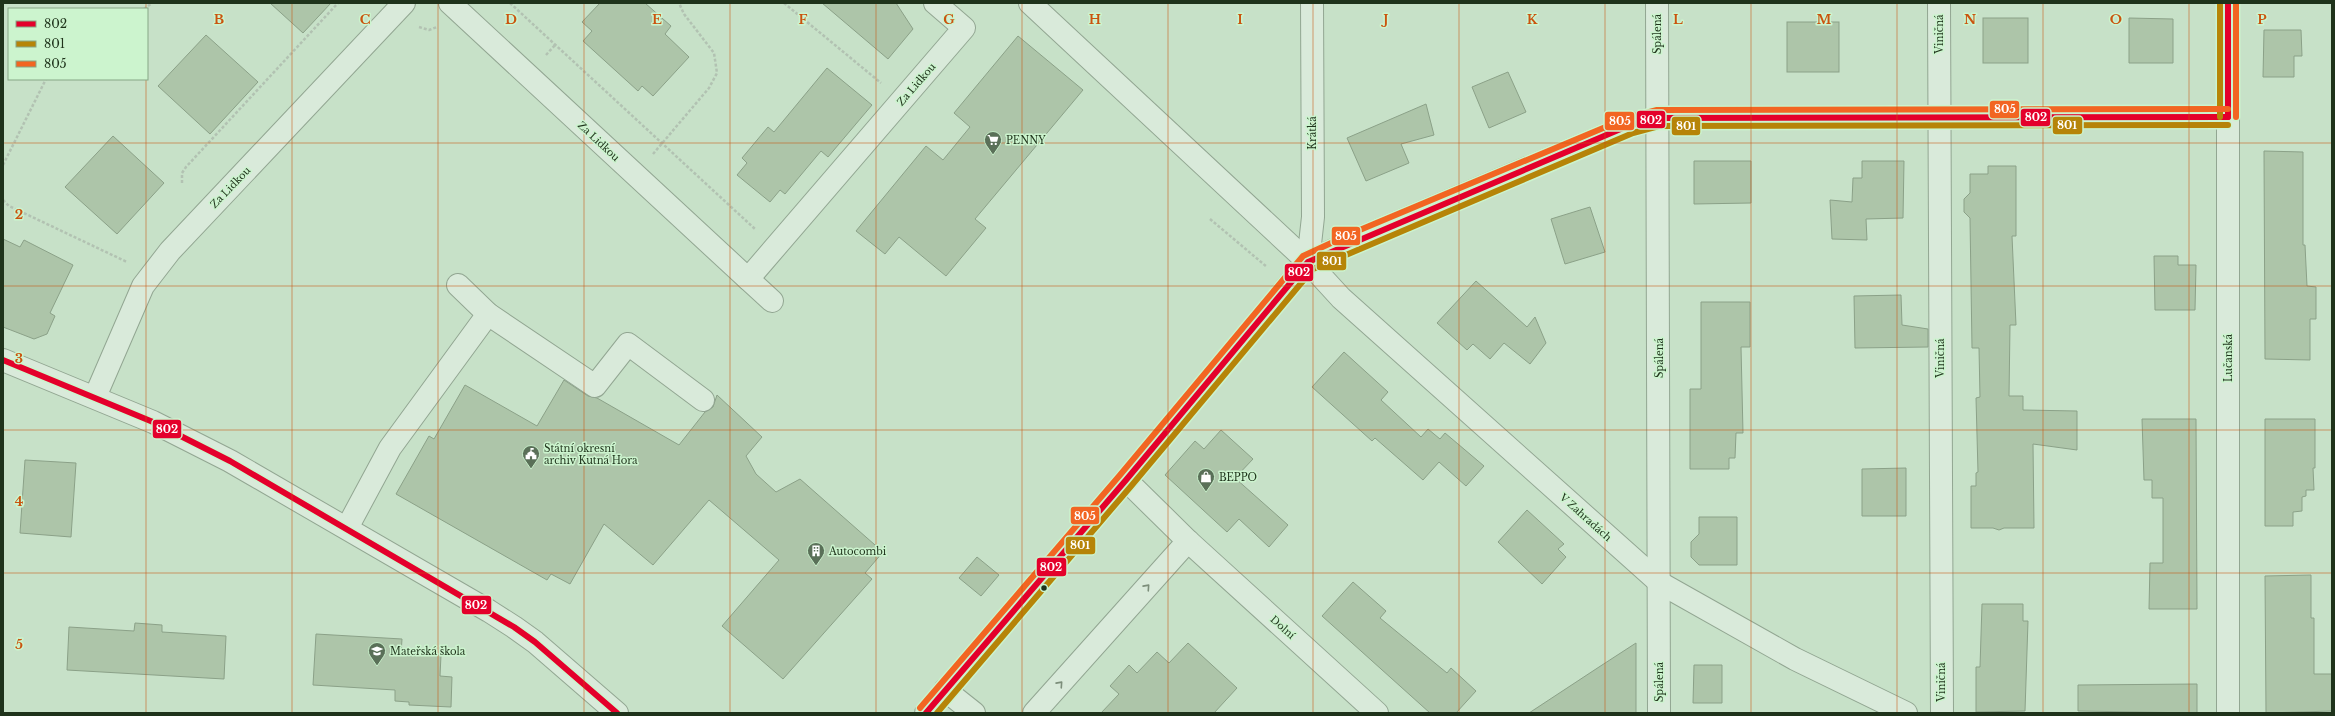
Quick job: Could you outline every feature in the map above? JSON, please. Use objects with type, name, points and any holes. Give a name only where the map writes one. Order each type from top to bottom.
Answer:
[{"type":"street","name":"Za Lidkou","points":[[95,397],[143,286],[170,251],[404,3]]},
{"type":"street","name":"Za Lidkou","points":[[450,3],[772,301]]},
{"type":"street","name":"Za Lidkou","points":[[748,279],[964,28],[935,3]]},
{"type":"street","name":"V Zahradách","points":[[1030,3],[1308,262],[1341,298],[1660,583],[1795,659],[1906,713]]},
{"type":"street","name":"Krátká","points":[[1308,262],[1313,217],[1312,3]]},
{"type":"street","name":"Spálená","points":[[1657,3],[1660,583],[1659,713]]},
{"type":"street","name":"Viničná","points":[[1939,3],[1942,713]]},
{"type":"street","name":"Lučanská","points":[[2228,3],[2228,713]]},
{"type":"street","points":[[926,713],[1126,480],[1308,262],[1358,238],[1623,128],[1658,118],[2228,117]]},
{"type":"street","points":[[458,284],[488,314],[595,386],[628,344],[703,400]]},
{"type":"street","points":[[348,528],[390,448],[488,314]]},
{"type":"street","points":[[3,360],[153,422],[230,461],[348,528],[514,627],[535,642],[617,713]]},
{"type":"street","name":"Dolní","points":[[1126,480],[1188,541],[1377,713]]},
{"type":"street","points":[[1034,713],[1188,541]]},
{"type":"street","points":[[945,690],[974,713]]},
{"type":"path","points":[[182,183],[182,173],[186,167],[338,3]]},
{"type":"path","points":[[510,3],[775,248]]},
{"type":"path","points":[[635,174],[710,88],[717,73],[714,53],[684,14],[679,3]]},
{"type":"path","points":[[784,3],[877,80]]},
{"type":"path","points":[[3,165],[46,80]]},
{"type":"path","points":[[3,200],[9,206],[129,263]]},
{"type":"path","points":[[1210,218],[1288,286]]},
{"type":"building","points":[[270,3],[331,3],[303,33]]},
{"type":"building","points":[[600,3],[645,3],[671,26],[665,34],[689,57],[653,96],[642,86],[638,91],[583,41],[592,31],[582,22]]},
{"type":"building","points":[[822,3],[896,3],[913,29],[888,59]]},
{"type":"building","points":[[1983,18],[2028,18],[2028,63],[1983,63]]},
{"type":"building","points":[[2129,18],[2173,19],[2173,63],[2129,63]]},
{"type":"building","points":[[1787,22],[1839,22],[1839,72],[1787,72]]},
{"type":"building","points":[[2264,30],[2301,30],[2302,56],[2294,56],[2294,77],[2263,77]]},
{"type":"building","points":[[206,35],[258,82],[210,134],[158,86]]},
{"type":"building","points":[[1018,36],[1083,90],[975,219],[986,228],[946,276],[899,237],[885,254],[856,231],[926,146],[943,160],[970,127],[954,113]]},
{"type":"building","points":[[827,68],[872,105],[828,157],[821,151],[785,194],[780,190],[770,202],[737,175],[747,163],[742,158],[768,127],[774,132]]},
{"type":"building","points":[[1508,72],[1526,112],[1489,128],[1472,87]]},
{"type":"building","points":[[1426,104],[1434,135],[1401,144],[1409,163],[1366,181],[1347,138]]},
{"type":"building","points":[[113,136],[164,183],[117,234],[65,187]]},
{"type":"building","points":[[2264,151],[2303,152],[2303,245],[2305,245],[2307,286],[2316,287],[2316,319],[2310,319],[2310,360],[2265,359]]},
{"type":"building","points":[[1694,161],[1751,161],[1751,203],[1694,204]]},
{"type":"building","points":[[1862,161],[1904,161],[1903,218],[1866,219],[1867,240],[1832,239],[1830,200],[1852,202],[1853,178],[1862,178]]},
{"type":"building","points":[[1988,166],[2016,166],[2016,236],[2012,236],[2016,325],[2010,325],[2009,396],[2023,396],[2023,410],[2077,411],[2077,450],[2033,444],[2034,528],[2004,528],[1999,530],[1993,528],[1971,528],[1971,486],[1976,486],[1976,473],[1978,472],[1976,398],[1980,397],[1979,348],[1972,348],[1970,218],[1964,212],[1964,199],[1970,193],[1970,174],[1988,174]]},
{"type":"building","points":[[1590,207],[1605,252],[1565,264],[1551,219]]},
{"type":"building","points":[[3,239],[20,247],[24,240],[73,265],[50,313],[55,316],[47,334],[34,339],[3,327]]},
{"type":"building","points":[[2154,256],[2178,256],[2178,265],[2196,265],[2195,310],[2155,310]]},
{"type":"building","points":[[1476,281],[1527,327],[1535,317],[1546,343],[1530,364],[1504,343],[1490,359],[1473,344],[1467,350],[1437,323]]},
{"type":"building","points":[[1901,295],[1902,325],[1928,329],[1928,347],[1855,348],[1854,296]]},
{"type":"building","points":[[1701,302],[1750,302],[1750,347],[1741,347],[1743,433],[1736,433],[1735,458],[1729,458],[1729,469],[1690,469],[1690,389],[1701,389]]},
{"type":"building","points":[[1344,352],[1388,392],[1381,400],[1421,437],[1428,429],[1440,439],[1445,433],[1484,466],[1466,486],[1439,462],[1423,480],[1375,438],[1372,441],[1312,387]]},
{"type":"building","points":[[564,380],[588,396],[597,398],[679,445],[705,412],[713,407],[717,395],[762,437],[746,456],[756,474],[776,492],[800,479],[883,552],[865,573],[872,579],[783,679],[722,626],[779,560],[709,500],[653,565],[604,524],[570,584],[551,574],[547,580],[396,494],[429,436],[434,439],[465,385],[537,426]]},
{"type":"building","points":[[2142,419],[2196,419],[2197,609],[2149,609],[2150,563],[2163,563],[2163,498],[2152,498],[2152,480],[2144,480]]},
{"type":"building","points":[[2265,419],[2315,419],[2315,468],[2313,468],[2314,490],[2306,490],[2306,496],[2302,497],[2302,511],[2293,512],[2293,526],[2265,526]]},
{"type":"building","points":[[1221,430],[1253,459],[1235,478],[1288,525],[1269,547],[1239,519],[1227,532],[1165,475],[1195,441],[1204,449]]},
{"type":"building","points":[[25,460],[76,463],[71,537],[20,533]]},
{"type":"building","points":[[1906,468],[1906,516],[1862,516],[1862,469]]},
{"type":"building","points":[[1527,510],[1564,544],[1558,549],[1566,557],[1542,584],[1498,542]]},
{"type":"building","points":[[1699,517],[1737,517],[1737,565],[1699,565],[1691,557],[1691,542],[1699,534]]},
{"type":"building","points":[[977,557],[999,575],[981,596],[959,578]]},
{"type":"building","points":[[2311,575],[2311,618],[2314,618],[2314,674],[2332,674],[2332,711],[2266,713],[2265,576]]},
{"type":"building","points":[[1353,582],[1386,611],[1380,618],[1447,673],[1451,668],[1476,691],[1456,713],[1430,713],[1322,616]]},
{"type":"building","points":[[1982,604],[2023,604],[2023,621],[2028,621],[2025,711],[1976,712],[1976,667],[1980,667]]},
{"type":"building","points":[[135,623],[162,625],[162,632],[226,636],[224,679],[67,670],[69,627],[134,631]]},
{"type":"building","name":"Mateřská škola","points":[[316,634],[402,639],[401,654],[441,655],[440,676],[452,677],[451,707],[409,705],[409,702],[395,701],[395,690],[313,685]]},
{"type":"building","points":[[1188,643],[1237,688],[1214,713],[1101,713],[1119,694],[1110,686],[1129,665],[1137,673],[1157,652],[1169,663]]},
{"type":"building","points":[[1636,643],[1636,713],[1529,713],[1599,667]]},
{"type":"building","points":[[1694,665],[1722,665],[1722,703],[1693,703]]},
{"type":"building","points":[[2197,684],[2197,713],[2078,711],[2078,685]]},
{"type":"transit line","name":"801","points":[[2220,3],[2220,117]]},
{"type":"transit line","name":"802","points":[[2228,3],[2228,117]]},
{"type":"transit line","name":"805","points":[[2236,3],[2236,117]]},
{"type":"transit line","name":"805","points":[[920,708],[1120,475],[1303,256],[1355,232],[1627,118],[1657,110],[2228,109]]},
{"type":"transit line","name":"802","points":[[926,713],[1126,480],[1308,262],[1630,125],[1658,118],[2228,117]]},
{"type":"transit line","name":"801","points":[[937,713],[1132,485],[1313,269],[1633,133],[1659,126],[2228,125]]},
{"type":"transit line","name":"802","points":[[3,360],[153,422],[230,461],[514,627],[535,642],[617,713]]},
{"type":"place","name":"PENNY","points":[[993,155]]},
{"type":"place","name":"Státní okresní archiv Kutná Hora","points":[[531,469]]},
{"type":"place","name":"BEPPO","points":[[1206,492]]},
{"type":"place","name":"Autocombi","points":[[816,566]]},
{"type":"place","name":"Mateřská škola","points":[[377,666]]}]
